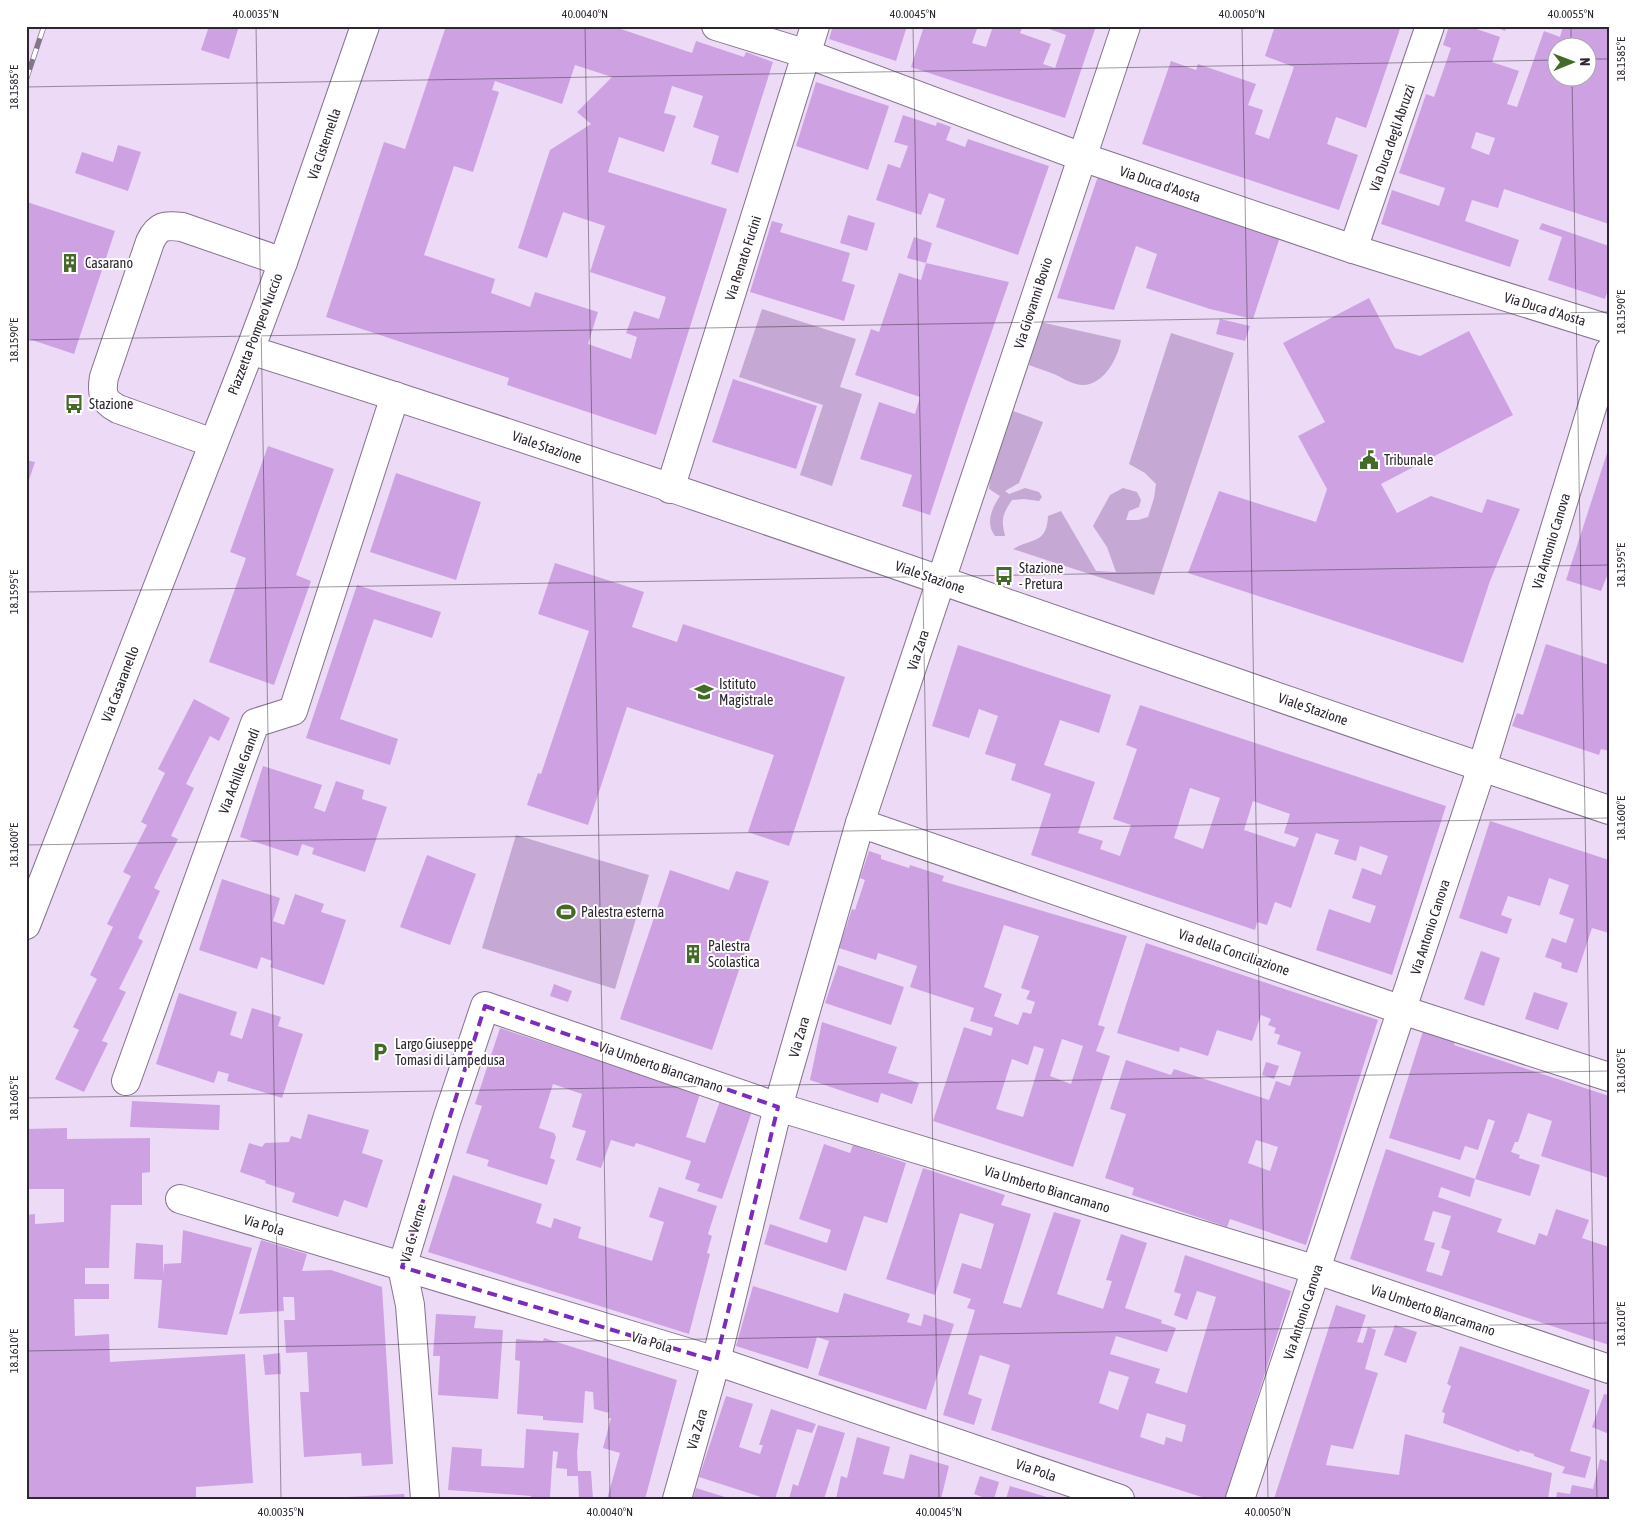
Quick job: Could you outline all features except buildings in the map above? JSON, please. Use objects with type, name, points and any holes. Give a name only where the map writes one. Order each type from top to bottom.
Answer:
[{"type":"street","name":"Via Cisternella","points":[[283,262],[365,26]]},
{"type":"street","name":"Via Duca d'Aosta","points":[[716,26],[807,54],[1082,157],[1353,249],[1609,329]]},
{"type":"street","name":"Via Renato Fucini","points":[[670,489],[815,26]]},
{"type":"street","name":"Via Giovanni Bovio","points":[[941,580],[1126,26]]},
{"type":"street","name":"Via Duca degli Abruzzi","points":[[1353,249],[1430,26]]},
{"type":"street","name":"Piazzetta Pompeo Nuccio","points":[[171,225],[182,227],[283,262],[250,350],[213,442],[118,409],[110,405],[104,397],[102,388],[104,377],[150,242],[161,227],[171,225]]},
{"type":"street","name":"Viale Stazione","points":[[250,350],[395,396],[941,580],[1609,810]]},
{"type":"street","name":"Via Antonio Canova","points":[[1240,1499],[1482,767],[1609,352]]},
{"type":"street","name":"Via Achille Grandi","points":[[126,1081],[255,723],[293,711],[395,396]]},
{"type":"street","name":"Via Casaranello","points":[[26,924],[213,442]]},
{"type":"street","name":"Via Zara","points":[[677,1499],[716,1361],[778,1107],[860,823],[941,580]]},
{"type":"street","name":"Via della Conciliazione","points":[[860,823],[1402,1010],[1609,1077]]},
{"type":"street","name":"Via Umberto Biancamano","points":[[485,1006],[778,1107],[1317,1270],[1609,1369]]},
{"type":"street","name":"Via G. Verne","points":[[425,1499],[410,1305],[402,1267],[447,1119],[485,1006]]},
{"type":"street","name":"Via Pola","points":[[180,1199],[716,1361],[1120,1499]]},
{"type":"highlighted area","points":[[485,1006],[778,1107],[716,1361],[402,1267]]},
{"type":"shaded area","points":[[762,309],[856,339],[840,387],[862,394],[832,486],[800,475],[823,405],[739,377]]},
{"type":"shaded area","points":[[1040,322],[1121,340],[1116,356],[1107,372],[1093,383],[1085,385],[1073,383],[1029,365]]},
{"type":"shaded area","points":[[1171,333],[1234,353],[1154,595],[1013,549],[1041,536],[1045,531],[1048,516],[1061,511],[1096,571],[1116,572],[1107,547],[1093,526],[1110,495],[1123,488],[1137,492],[1141,500],[1139,507],[1129,511],[1126,520],[1138,520],[1148,517],[1156,484],[1145,473],[1129,464]]},
{"type":"shaded area","points":[[1013,411],[1043,422],[1019,483],[1005,491],[1009,494],[1025,488],[1039,492],[1042,497],[1039,501],[1012,500],[1003,517],[1005,536],[995,536],[990,526],[990,521],[994,505],[1000,496],[989,489],[990,477]]},
{"type":"shaded area","name":"Palestra esterna","points":[[516,835],[649,875],[615,989],[482,948]]},
{"type":"railway","points":[[26,80],[44,26]]},
{"type":"place","name":"Casarano","points":[[70,263]]},
{"type":"place","name":"Stazione","points":[[74,404]]},
{"type":"place","name":"Tribunale","points":[[1369,460]]},
{"type":"place","name":"Stazione - Pretura","points":[[1004,576]]},
{"type":"place","name":"Istituto Magistrale","points":[[704,692]]},
{"type":"place","name":"Palestra esterna","points":[[566,912]]},
{"type":"place","name":"Palestra Scolastica","points":[[693,954]]},
{"type":"place","name":"Largo Giuseppe Tomasi di Lampedusa","points":[[380,1052]]}]
